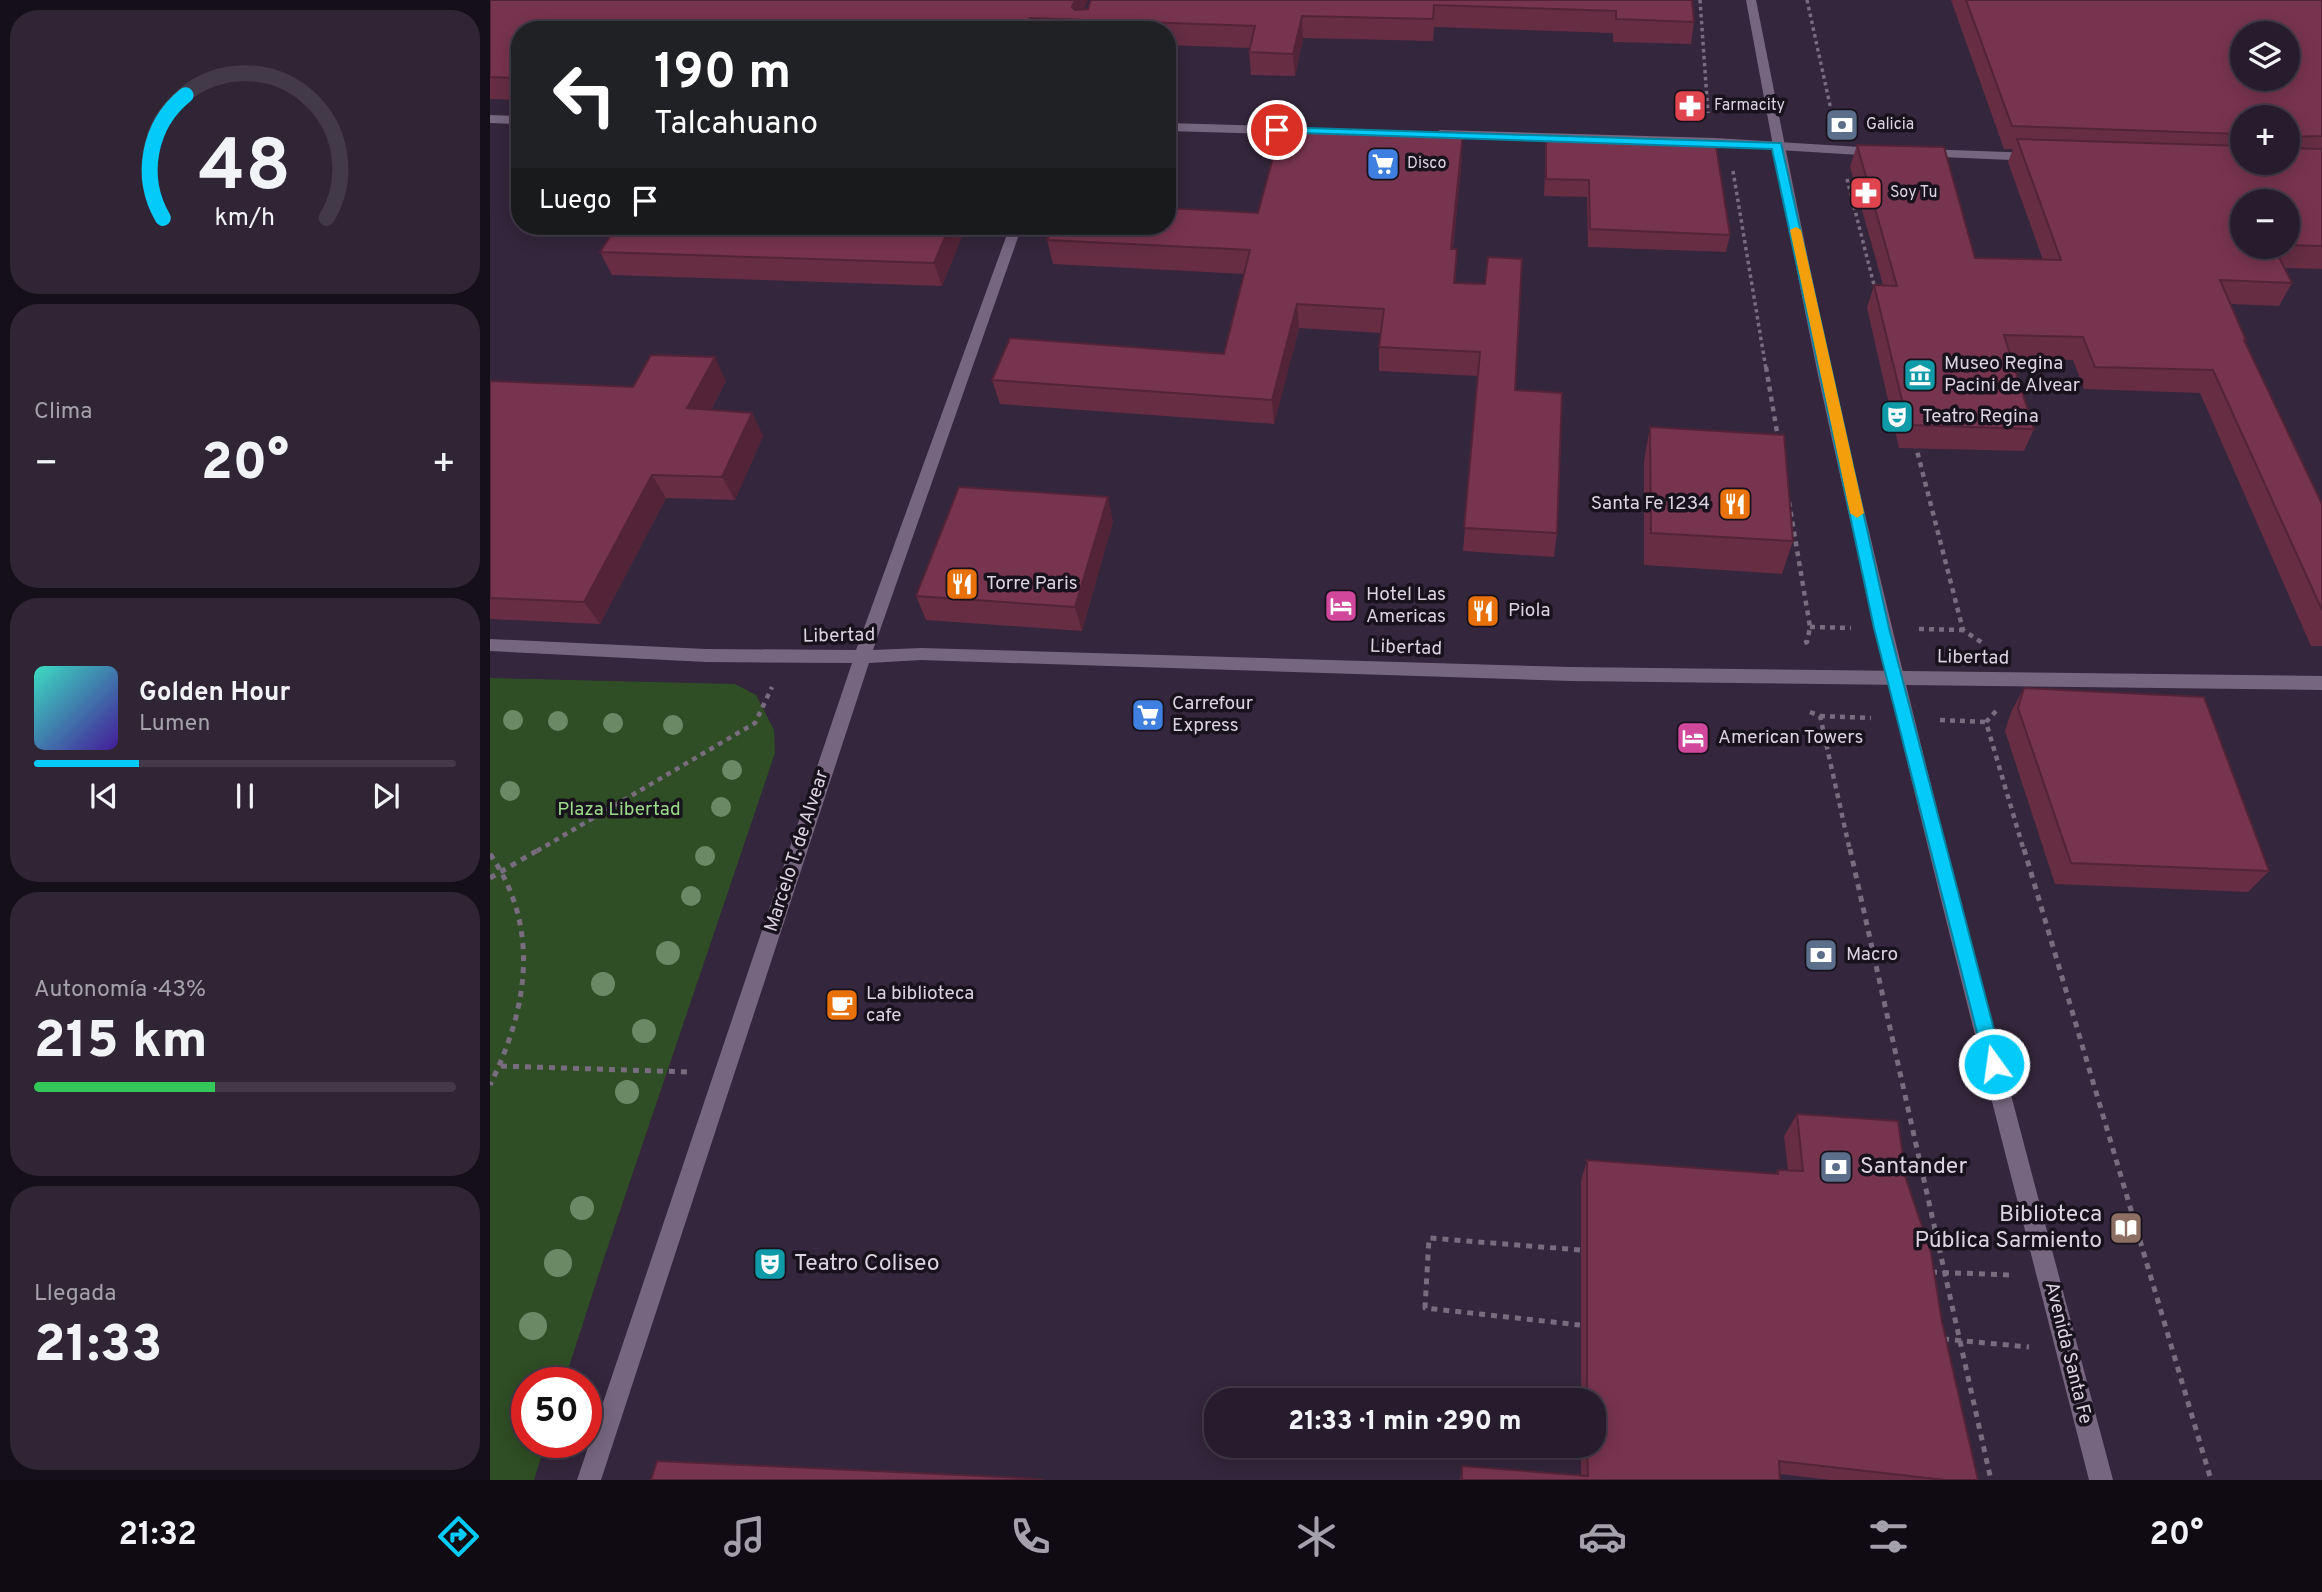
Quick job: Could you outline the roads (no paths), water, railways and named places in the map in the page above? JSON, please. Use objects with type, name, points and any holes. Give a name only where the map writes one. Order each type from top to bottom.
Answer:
[{"type":"street","name":"Avenida Santa Fe","points":[[1751,0],[1777,146],[1882,628],[2101,1480]]},
{"type":"street","points":[[490,119],[511,120]]},
{"type":"street","points":[[1176,127],[1318,131]]},
{"type":"street","points":[[1427,134],[1715,142],[1895,152]]},
{"type":"street","points":[[1908,153],[2052,158]]},
{"type":"street","name":"Marcelo T. de Alvear","points":[[589,1480],[862,658],[1013,235]]},
{"type":"street","name":"Libertad","points":[[490,645],[786,658],[862,658],[921,654],[1571,674],[2322,683]]},
{"type":"place","name":"Farmacity","points":[[1690,106]]},
{"type":"place","name":"Galicia","points":[[1842,125]]},
{"type":"place","name":"Disco","points":[[1383,164]]},
{"type":"place","name":"Soy Tu","points":[[1866,193]]},
{"type":"place","name":"Museo Regina Pacini de Alvear","points":[[1920,375]]},
{"type":"place","name":"Teatro Regina","points":[[1897,417]]},
{"type":"place","name":"Santa Fe 1234","points":[[1735,504]]},
{"type":"place","name":"Torre Paris","points":[[962,584]]},
{"type":"place","name":"Hotel Las Americas","points":[[1341,606]]},
{"type":"place","name":"Piola","points":[[1483,611]]},
{"type":"place","name":"Carrefour Express","points":[[1148,715]]},
{"type":"place","name":"American Towers","points":[[1693,738]]},
{"type":"place","name":"Macro","points":[[1821,955]]},
{"type":"place","name":"La biblioteca cafe","points":[[842,1005]]},
{"type":"place","name":"Santander","points":[[1836,1167]]},
{"type":"place","name":"Biblioteca Pública Sarmiento","points":[[2126,1228]]},
{"type":"place","name":"Teatro Coliseo","points":[[770,1264]]},
{"type":"park label","name":"Plaza Libertad","points":[[619,810]]}]
